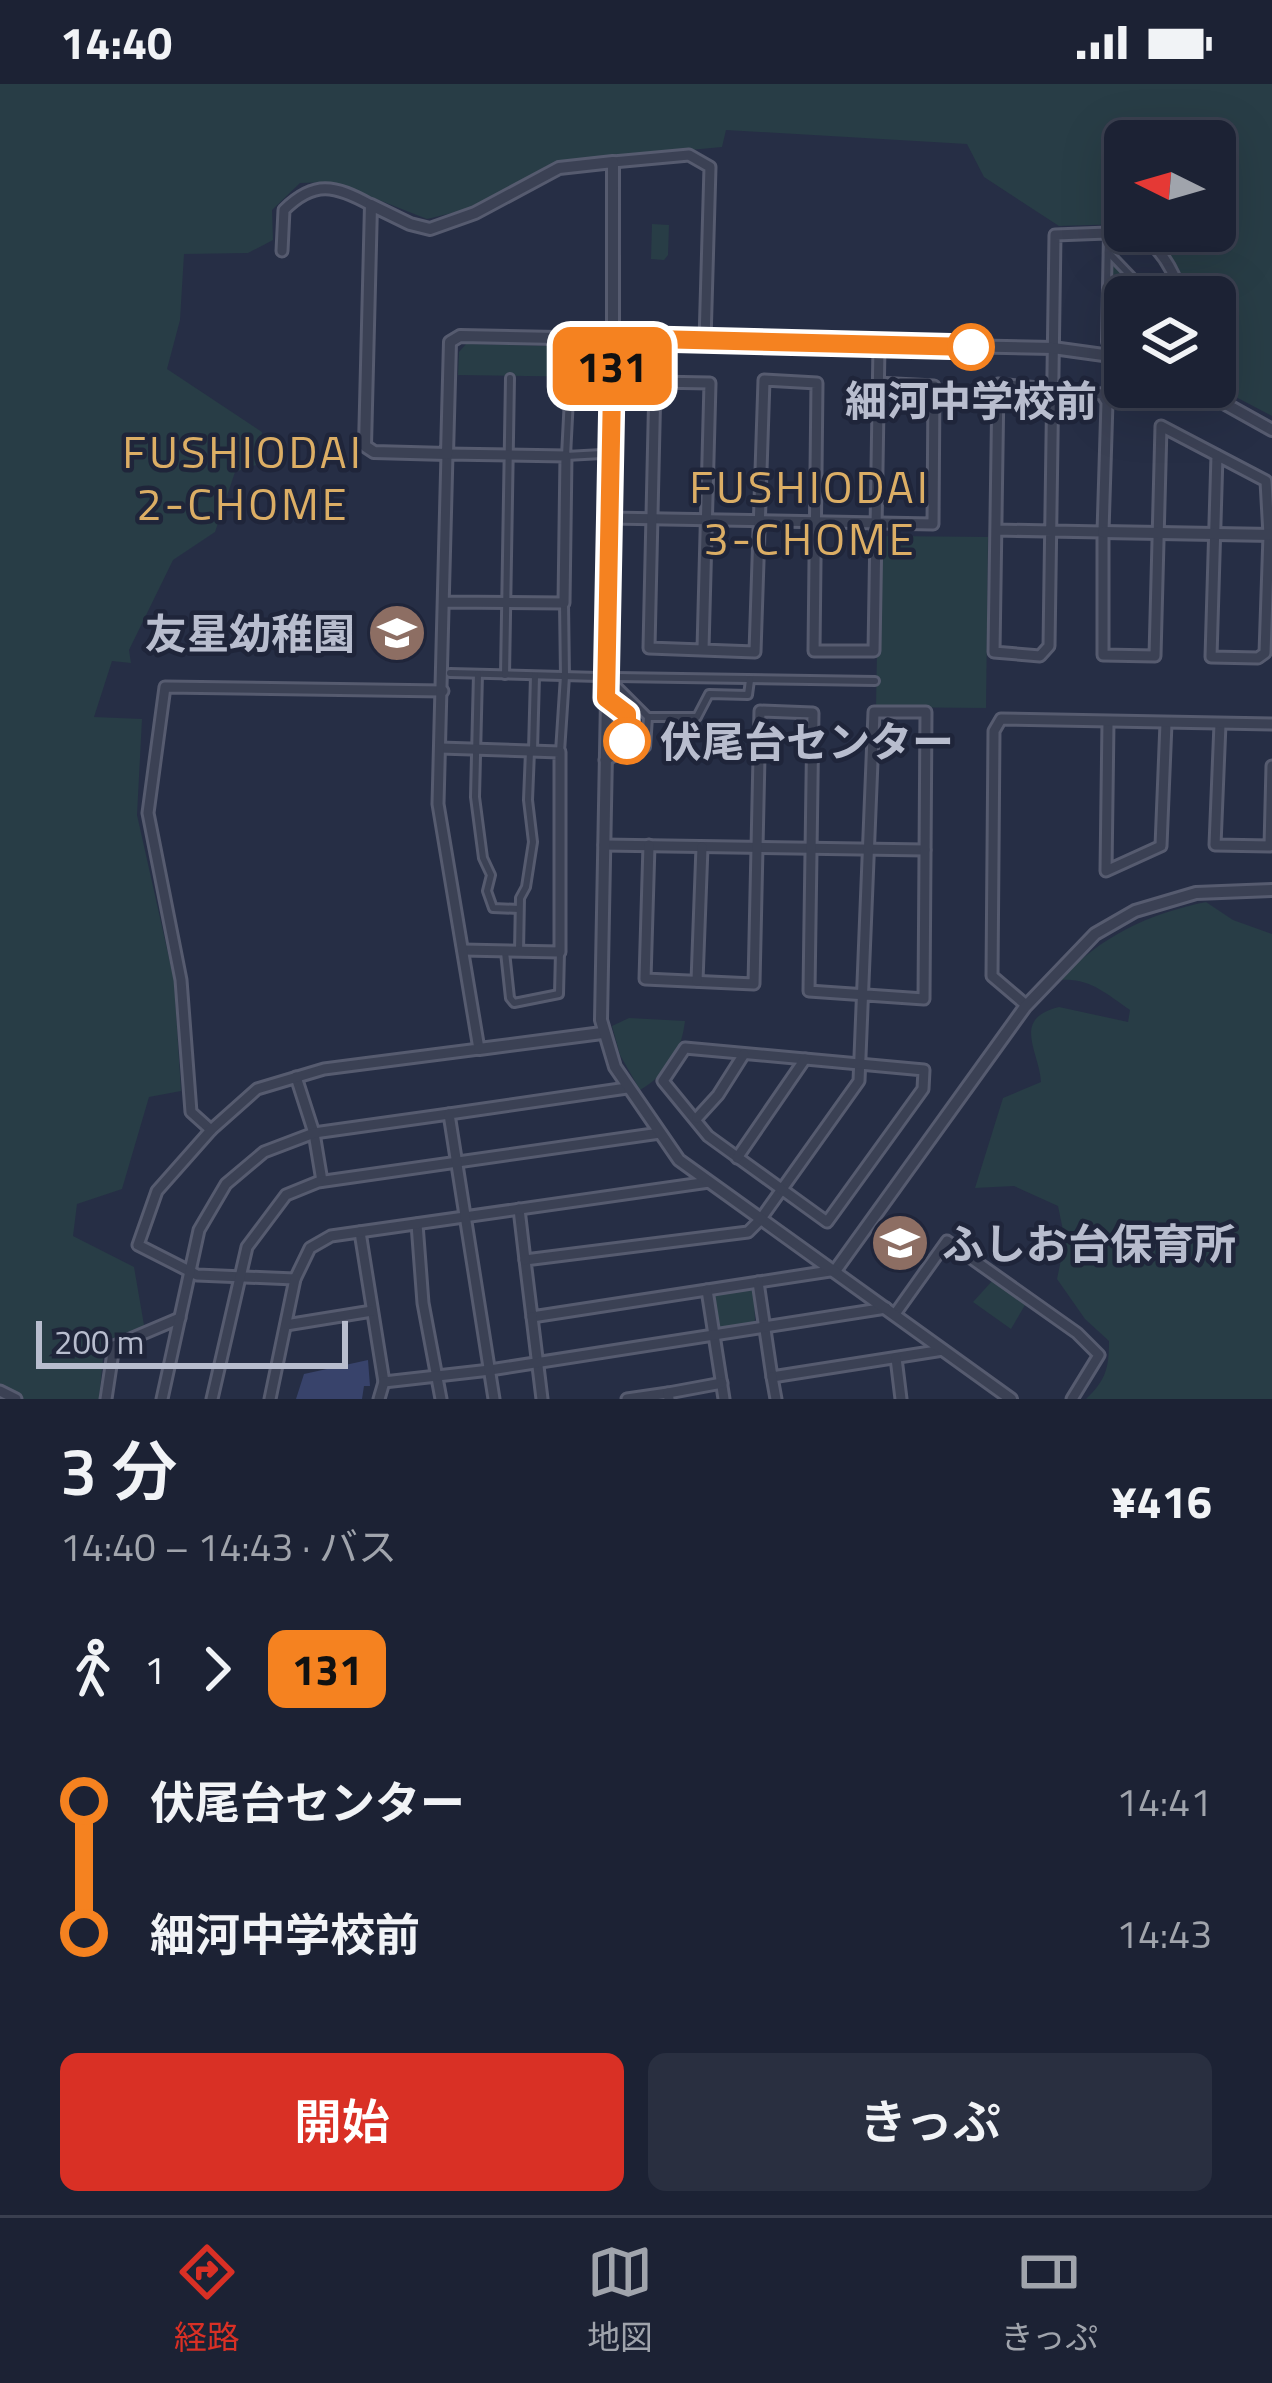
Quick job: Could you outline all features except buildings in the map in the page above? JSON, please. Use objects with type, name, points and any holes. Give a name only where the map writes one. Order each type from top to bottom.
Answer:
[{"type":"street","points":[[282,250],[284,210],[302,192],[332,188],[430,229],[475,213],[559,168],[689,155],[710,167],[705,340]]},
{"type":"street","points":[[613,161],[602,1033],[627,1088],[679,1160],[1011,1399]]},
{"type":"street","points":[[371,205],[365,446],[374,452],[602,454]]},
{"type":"street","points":[[1104,233],[1055,236],[1053,387],[1050,531],[1049,646],[1040,656],[994,652],[998,384],[1053,387],[1102,394],[1107,402],[1103,655],[1155,656],[1161,426],[1217,455],[1266,481],[1271,535],[1265,652],[1258,658],[1211,657],[1217,455]]},
{"type":"street","points":[[1107,252],[1130,276]]},
{"type":"street","points":[[1107,252],[1107,276]]},
{"type":"street","points":[[1158,252],[1176,276]]},
{"type":"street","points":[[479,1049],[438,804],[450,342],[460,336],[613,338],[1053,349],[1104,355]]},
{"type":"street","points":[[703,649],[710,383],[655,382],[650,648],[755,652],[764,380],[817,383],[814,651],[874,651],[879,346]]},
{"type":"street","points":[[505,675],[510,378]]},
{"type":"street","points":[[504,951],[514,1003],[559,994],[570,379]]},
{"type":"street","points":[[610,518],[933,524],[934,386],[877,383]]},
{"type":"street","points":[[1233,408],[1272,430]]},
{"type":"street","points":[[996,530],[1271,535]]},
{"type":"street","points":[[444,602],[563,603]]},
{"type":"street","points":[[450,673],[616,681],[875,681]]},
{"type":"street","points":[[478,674],[475,797],[483,858],[491,875],[487,891],[490,906],[520,909]]},
{"type":"street","points":[[519,951],[520,909],[533,842],[528,800],[535,676]]},
{"type":"street","points":[[648,717],[697,717],[709,694],[748,695],[750,680]]},
{"type":"street","points":[[616,681],[648,717],[646,747],[634,757]]},
{"type":"street","points":[[211,1130],[191,1112],[181,980],[148,813],[166,687],[443,691]]},
{"type":"street","points":[[605,760],[628,749],[627,714],[606,698]]},
{"type":"street","points":[[525,1260],[748,1232],[859,1081],[865,995],[871,848],[874,712],[926,712],[924,999],[865,995],[808,991],[813,713],[760,711],[754,984],[645,979],[649,845]]},
{"type":"street","points":[[1027,1005],[992,976],[994,731],[1001,719],[1272,724]]},
{"type":"street","points":[[1108,722],[1106,872],[1161,846],[1166,723]]},
{"type":"street","points":[[1220,724],[1215,845],[1270,846],[1272,766]]},
{"type":"street","points":[[440,748],[560,752]]},
{"type":"street","points":[[604,845],[925,850]]},
{"type":"street","points":[[698,981],[702,847]]},
{"type":"street","points":[[532,1317],[835,1271],[1027,1005],[1095,934],[1135,911],[1196,893],[1272,890]]},
{"type":"street","points":[[463,950],[560,952]]},
{"type":"street","points":[[295,1279],[190,1271],[138,1245],[157,1191],[211,1130],[257,1089],[324,1069],[602,1033]]},
{"type":"street","points":[[685,1048],[805,1059],[924,1070],[923,1089],[827,1222],[708,1136],[663,1081],[685,1048]]},
{"type":"street","points":[[697,1118],[744,1054]]},
{"type":"street","points":[[737,1158],[805,1059]]},
{"type":"street","points":[[296,1077],[314,1133],[322,1181]]},
{"type":"street","points":[[162,1399],[199,1230],[226,1184],[264,1152],[314,1133],[627,1088]]},
{"type":"street","points":[[448,1114],[494,1399]]},
{"type":"street","points":[[212,1399],[247,1247],[286,1195],[322,1181],[660,1132]]},
{"type":"street","points":[[270,1399],[295,1279],[310,1249],[331,1237],[709,1182]]},
{"type":"street","points":[[519,1209],[542,1399]]},
{"type":"street","points":[[417,1224],[423,1304],[441,1399]]},
{"type":"street","points":[[360,1232],[385,1382],[379,1399]]},
{"type":"street","points":[[385,1382],[890,1311],[947,1241],[1077,1333],[1099,1355],[1072,1399]]},
{"type":"street","points":[[758,1282],[776,1399]]},
{"type":"street","points":[[707,1290],[724,1399]]},
{"type":"street","points":[[286,1325],[372,1311]]},
{"type":"street","points":[[106,1399],[114,1346],[180,1318]]},
{"type":"street","points":[[772,1377],[943,1350]]},
{"type":"street","points":[[896,1358],[901,1399]]},
{"type":"street","points":[[627,1399],[669,1396],[722,1383]]},
{"type":"street","points":[[0,1391],[16,1399]]},
{"type":"shaded area","points":[[0,84],[1272,84],[1272,416],[1236,397],[1236,276],[1182,276],[1166,252],[1236,252],[1236,120],[1104,120],[1104,225],[1059,226],[984,177],[967,144],[726,130],[722,147],[552,163],[469,209],[427,219],[333,182],[300,183],[272,210],[273,240],[248,253],[184,254],[180,320],[167,369],[262,432],[259,464],[235,472],[215,532],[173,560],[129,650],[131,663],[112,661],[94,717],[142,719],[137,815],[174,980],[181,1091],[149,1097],[122,1189],[77,1204],[73,1236],[134,1267],[144,1325],[104,1349],[99,1399],[0,1399]]},
{"type":"shaded area","points":[[652,224],[669,225],[664,260],[651,259]]},
{"type":"shaded area","points":[[1116,262],[1128,276],[1111,276],[1111,264]]},
{"type":"shaded area","points":[[466,344],[596,347],[603,353],[602,377],[458,375],[459,352]]},
{"type":"shaded area","points":[[887,536],[988,537],[986,708],[876,707],[879,541]]},
{"type":"shaded area","points":[[1206,902],[1233,920],[1272,934],[1272,1399],[1086,1399],[1105,1373],[1109,1341],[1085,1319],[1057,1279],[1065,1240],[1058,1206],[1014,1186],[975,1188],[1003,1098],[1041,1082],[1031,1037],[1036,1019],[1059,1007],[1128,1022],[1130,1010],[1105,993],[1080,981],[1060,980],[1092,951],[1127,929]]},
{"type":"shaded area","points":[[629,1018],[685,1021],[672,1061],[640,1090],[620,1055],[612,1026]]},
{"type":"shaded area","points":[[993,1280],[1025,1305],[1011,1329],[973,1302]]},
{"type":"shaded area","points":[[754,1292],[755,1322],[718,1326],[713,1297]]},
{"type":"water","points":[[368,1360],[370,1386],[364,1386],[362,1399],[296,1399],[304,1374]]},
{"type":"bus line","name":"131","points":[[627,741],[627,714],[606,698],[613,338],[971,347]]},
{"type":"place","name":"細河中学校前","points":[[971,347]]},
{"type":"place","name":"友星幼稚園","points":[[397,633]]},
{"type":"place","name":"伏尾台センター","points":[[627,741]]},
{"type":"place","name":"ふしお台保育所","points":[[900,1243]]},
{"type":"district","name":"FUSHIODAI 2-CHOME","points":[[243,477]]},
{"type":"district","name":"FUSHIODAI 3-CHOME","points":[[810,512]]}]
